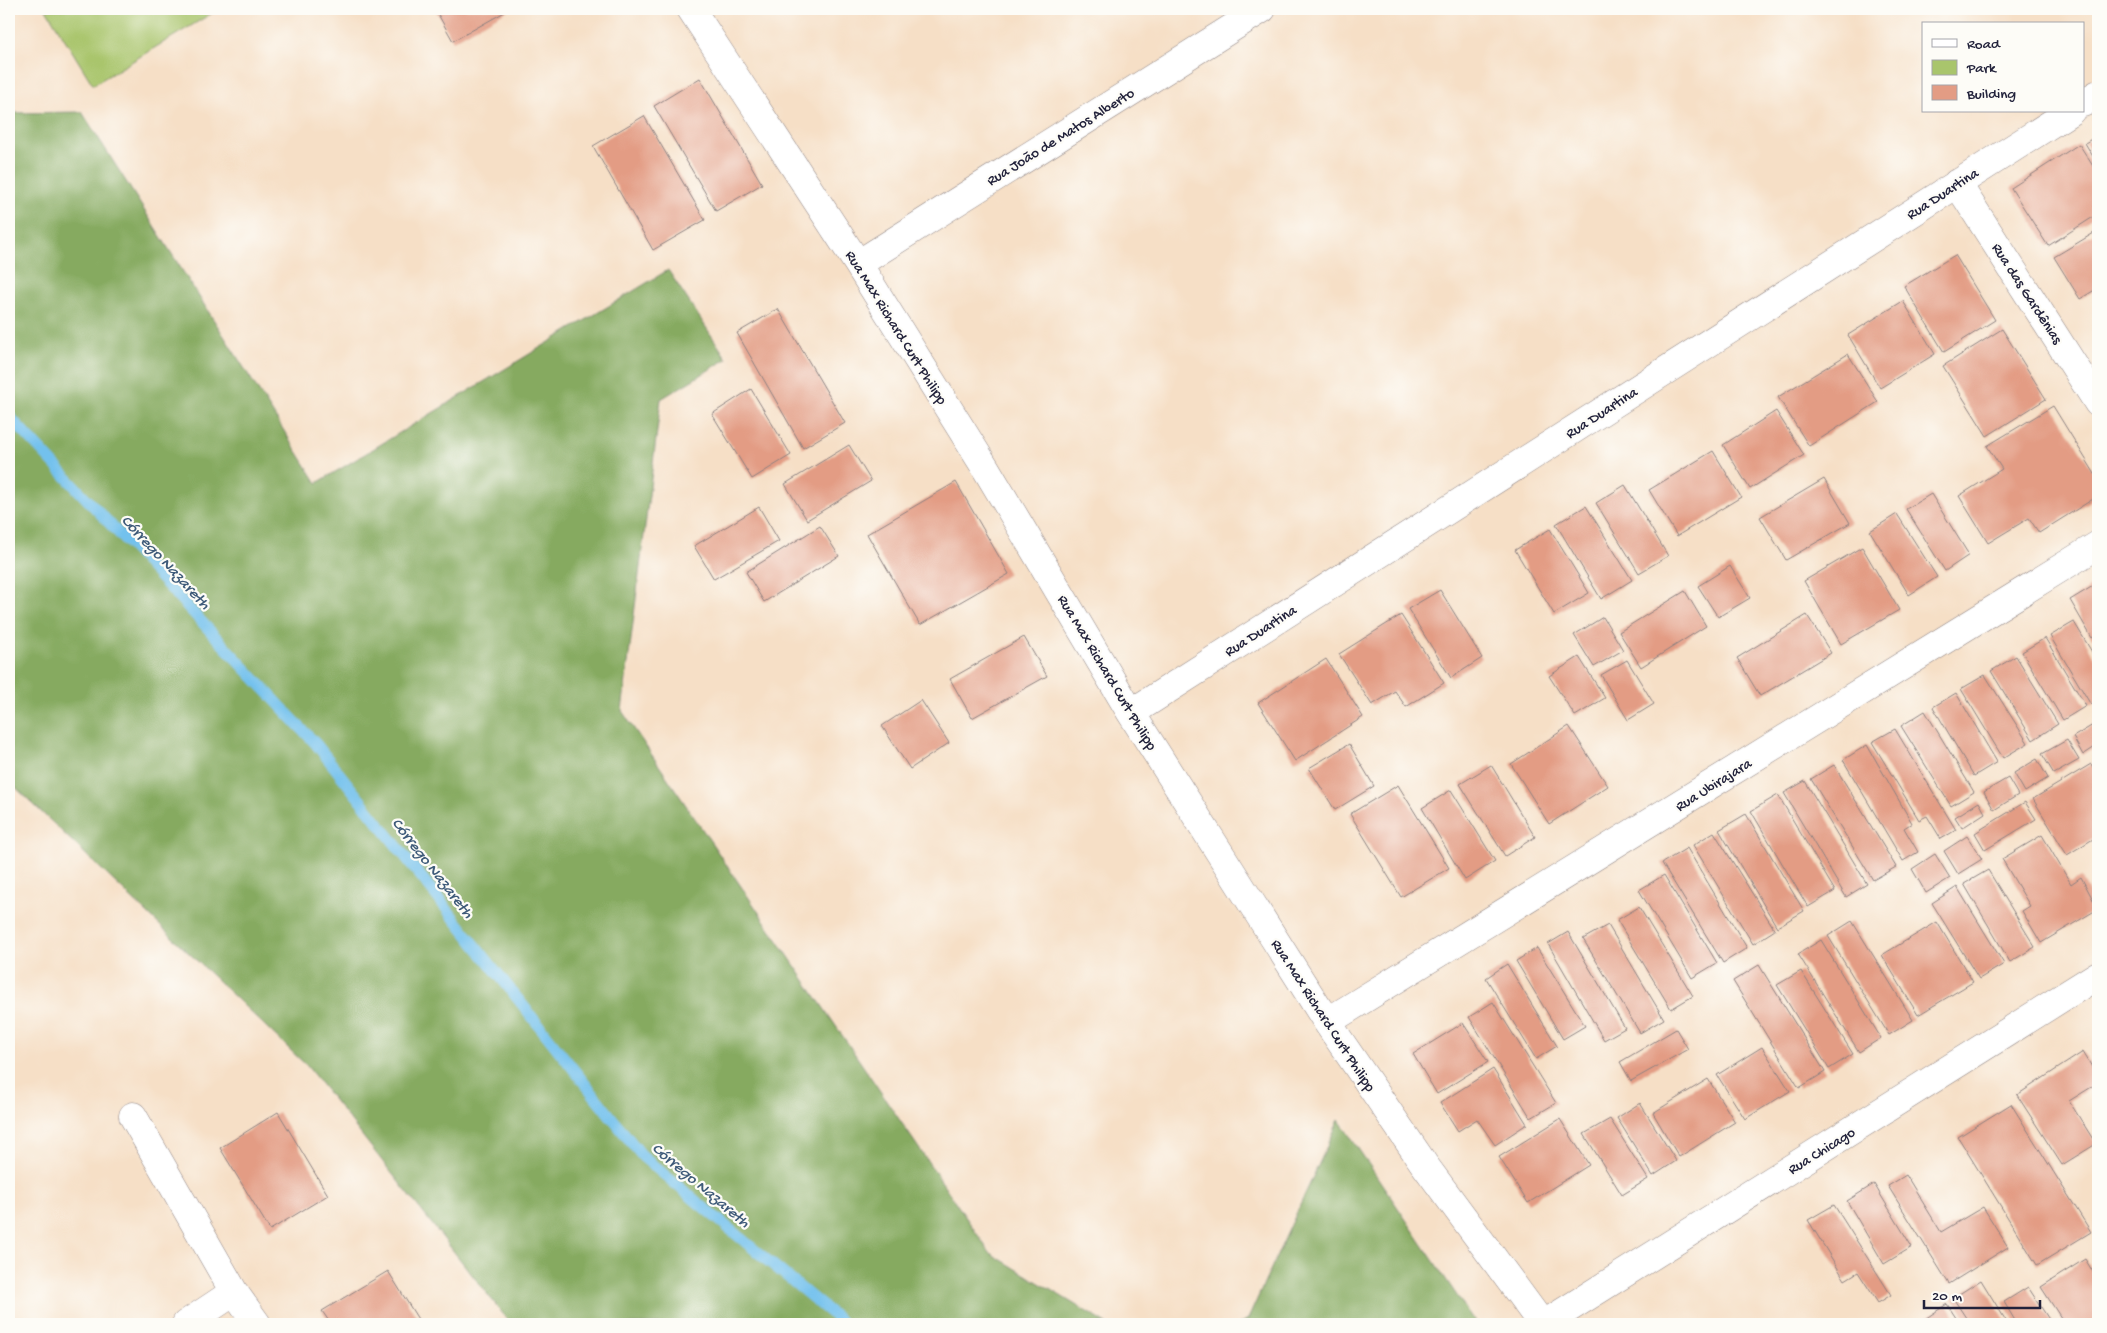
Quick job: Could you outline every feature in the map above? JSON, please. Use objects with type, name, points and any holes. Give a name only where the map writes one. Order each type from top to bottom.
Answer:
[{"type":"street","name":"Rua Max Richard Curt Philipp","points":[[691,9],[858,264],[990,475],[1131,712],[1327,1022],[1424,1164],[1543,1324]]},
{"type":"street","name":"Rua João de Matos Alberto","points":[[858,264],[1262,9]]},
{"type":"street","points":[[2084,102],[2098,94]]},
{"type":"street","name":"Rua Duartina","points":[[1131,712],[2068,112]]},
{"type":"street","name":"Rua das Gardênias","points":[[1957,183],[2098,403]]},
{"type":"street","name":"Rua Ubirajara","points":[[1327,1022],[2098,545]]},
{"type":"street","name":"Rua Chicago","points":[[1543,1324],[2098,975]]},
{"type":"street","points":[[133,1116],[234,1292],[257,1324]]},
{"type":"street","points":[[186,1324],[234,1292]]},
{"type":"green space","points":[[46,9],[219,9],[93,85]]},
{"type":"green space","points":[[82,112],[317,483],[668,270],[727,359],[661,399],[622,711],[990,1253],[1107,1324],[511,1324],[307,1066],[9,781],[9,113]]},
{"type":"green space","points":[[1339,1120],[1476,1324],[1239,1324],[1248,1319]]},
{"type":"building","points":[[435,9],[510,9],[453,41]]},
{"type":"building","points":[[700,78],[762,184],[716,211],[654,106]]},
{"type":"building","points":[[644,116],[705,220],[653,250],[593,146]]},
{"type":"building","points":[[2098,135],[2098,165],[2085,143]]},
{"type":"building","points":[[2079,144],[2098,174],[2098,214],[2048,246],[2011,188]]},
{"type":"building","points":[[2094,233],[2098,240],[2098,288],[2080,299],[2054,257]]},
{"type":"building","points":[[1955,255],[1995,320],[1944,352],[1904,286]]},
{"type":"building","points":[[1903,301],[1935,354],[1880,388],[1848,335]]},
{"type":"building","points":[[778,309],[845,423],[803,448],[737,333]]},
{"type":"building","points":[[2002,329],[2046,399],[1987,436],[1943,366]]},
{"type":"building","points":[[1848,354],[1878,402],[1809,446],[1778,397]]},
{"type":"building","points":[[751,389],[791,455],[752,479],[712,414]]},
{"type":"building","points":[[2053,406],[2098,479],[2098,496],[2039,533],[2029,518],[1988,543],[1959,496],[2002,469],[1987,446]]},
{"type":"building","points":[[1776,411],[1804,455],[1750,489],[1723,445]]},
{"type":"building","points":[[849,445],[871,481],[807,520],[785,484]]},
{"type":"building","points":[[1713,451],[1741,497],[1677,536],[1649,490]]},
{"type":"building","points":[[1824,479],[1850,523],[1786,560],[1760,517]]},
{"type":"building","points":[[956,482],[1009,574],[920,625],[867,534]]},
{"type":"building","points":[[1625,485],[1668,556],[1639,573],[1596,503]]},
{"type":"building","points":[[1931,494],[1969,555],[1945,571],[1906,509]]},
{"type":"building","points":[[1586,506],[1632,580],[1601,599],[1556,524]]},
{"type":"building","points":[[759,507],[779,541],[714,579],[694,546]]},
{"type":"building","points":[[1897,514],[1937,577],[1909,595],[1870,531]]},
{"type":"building","points":[[820,526],[839,556],[764,602],[746,572]]},
{"type":"building","points":[[1550,529],[1589,593],[1554,614],[1515,550]]},
{"type":"building","points":[[1862,547],[1899,610],[1841,644],[1804,581]]},
{"type":"building","points":[[1730,566],[1750,598],[1718,617],[1698,586]]},
{"type":"building","points":[[2098,583],[2098,634],[2092,638],[2070,600]]},
{"type":"building","points":[[1440,590],[1482,658],[1451,678],[1408,609]]},
{"type":"building","points":[[1685,591],[1706,626],[1641,667],[1619,632]]},
{"type":"building","points":[[1401,615],[1444,683],[1406,707],[1395,691],[1372,705],[1339,654]]},
{"type":"building","points":[[1807,615],[1831,653],[1760,696],[1737,658]]},
{"type":"building","points":[[1603,617],[1623,650],[1594,667],[1574,635]]},
{"type":"building","points":[[2074,622],[2098,662],[2098,700],[2091,705],[2050,636]]},
{"type":"building","points":[[1024,637],[1047,676],[972,718],[950,679]]},
{"type":"building","points":[[2045,638],[2086,706],[2063,720],[2022,652]]},
{"type":"building","points":[[2016,656],[2058,724],[2033,740],[1991,671]]},
{"type":"building","points":[[1579,657],[1605,698],[1575,716],[1549,676]]},
{"type":"building","points":[[1326,659],[1363,717],[1295,761],[1258,703]]},
{"type":"building","points":[[1627,660],[1654,704],[1628,720],[1601,675]]},
{"type":"building","points":[[1985,675],[2028,743],[2003,758],[1961,689]]},
{"type":"building","points":[[1956,693],[1997,762],[1974,776],[1933,707]]},
{"type":"building","points":[[921,700],[949,743],[910,769],[882,726]]},
{"type":"building","points":[[1925,711],[1974,792],[1951,806],[1901,726]]},
{"type":"building","points":[[2098,722],[2098,745],[2083,755],[2073,737]]},
{"type":"building","points":[[1569,726],[1608,786],[1549,824],[1511,764]]},
{"type":"building","points":[[1895,729],[1956,830],[1941,839],[1927,816],[1919,820],[1872,742]]},
{"type":"building","points":[[2067,740],[2079,760],[2054,774],[2042,754]]},
{"type":"building","points":[[1349,744],[1374,786],[1335,810],[1309,768]]},
{"type":"building","points":[[1867,745],[1912,823],[1904,828],[1918,852],[1903,861],[1843,760]]},
{"type":"building","points":[[2037,759],[2048,778],[2025,792],[2014,773]]},
{"type":"building","points":[[2091,764],[2098,775],[2098,836],[2067,855],[2033,799]]},
{"type":"building","points":[[1491,765],[1535,837],[1505,856],[1460,784]]},
{"type":"building","points":[[1834,765],[1896,867],[1873,880],[1811,779]]},
{"type":"building","points":[[2008,778],[2018,795],[1994,810],[1984,792]]},
{"type":"building","points":[[1805,781],[1867,884],[1846,897],[1784,793]]},
{"type":"building","points":[[1398,785],[1449,868],[1401,897],[1350,814]]},
{"type":"building","points":[[1451,790],[1495,861],[1465,880],[1422,808]]},
{"type":"building","points":[[1778,795],[1835,891],[1808,907],[1751,811]]},
{"type":"building","points":[[1979,802],[1985,813],[1962,828],[1955,817]]},
{"type":"building","points":[[2025,802],[2036,819],[1985,850],[1975,833]]},
{"type":"building","points":[[1746,814],[1804,911],[1777,927],[1719,830]]},
{"type":"building","points":[[1714,832],[1775,930],[1753,944],[1693,845]]},
{"type":"building","points":[[2042,835],[2071,884],[2081,877],[2098,909],[2041,943],[2022,911],[2030,906],[2002,859]]},
{"type":"building","points":[[1967,836],[1982,859],[1958,874],[1944,851]]},
{"type":"building","points":[[1687,848],[1747,948],[1723,963],[1662,863]]},
{"type":"building","points":[[1935,854],[1950,878],[1926,893],[1912,869]]},
{"type":"building","points":[[1988,870],[2035,947],[2010,962],[1964,884]]},
{"type":"building","points":[[1664,875],[1717,963],[1692,978],[1639,890]]},
{"type":"building","points":[[1957,887],[2004,964],[1979,979],[1932,903]]},
{"type":"building","points":[[1639,907],[1693,996],[1671,1009],[1617,920]]},
{"type":"building","points":[[1852,921],[1913,1020],[1889,1035],[1828,936]]},
{"type":"building","points":[[1937,922],[1973,982],[1918,1015],[1882,955]]},
{"type":"building","points":[[1608,925],[1664,1019],[1640,1033],[1583,939]]},
{"type":"building","points":[[1568,932],[1625,1028],[1604,1040],[1548,944]]},
{"type":"building","points":[[1821,940],[1881,1038],[1859,1052],[1798,954]]},
{"type":"building","points":[[1537,948],[1585,1026],[1563,1039],[1516,961]]},
{"type":"building","points":[[1507,964],[1557,1046],[1536,1059],[1486,978]]},
{"type":"building","points":[[1759,965],[1825,1072],[1799,1088],[1733,981]]},
{"type":"building","points":[[1801,971],[1853,1054],[1829,1069],[1777,985]]},
{"type":"building","points":[[1493,1002],[1556,1103],[1531,1118],[1469,1017]]},
{"type":"building","points":[[1463,1023],[1488,1062],[1437,1094],[1413,1054]]},
{"type":"building","points":[[1676,1029],[1688,1049],[1631,1081],[1620,1062]]},
{"type":"building","points":[[1762,1047],[1790,1091],[1745,1119],[1717,1075]]},
{"type":"building","points":[[2083,1052],[2098,1077],[2098,1083],[2069,1101],[2096,1144],[2062,1165],[2017,1095]]},
{"type":"building","points":[[1493,1069],[1527,1124],[1495,1145],[1477,1119],[1458,1131],[1440,1103]]},
{"type":"building","points":[[1708,1079],[1735,1122],[1679,1157],[1653,1113]]},
{"type":"building","points":[[1640,1103],[1676,1161],[1653,1176],[1617,1118]]},
{"type":"building","points":[[2011,1104],[2091,1232],[2037,1265],[1958,1137]]},
{"type":"building","points":[[278,1112],[328,1195],[270,1230],[220,1148]]},
{"type":"building","points":[[1560,1119],[1589,1165],[1528,1203],[1499,1157]]},
{"type":"building","points":[[1610,1119],[1648,1179],[1622,1195],[1584,1134]]},
{"type":"building","points":[[1906,1175],[1941,1232],[1983,1207],[2008,1247],[1949,1284],[1888,1186]]},
{"type":"building","points":[[1874,1184],[1912,1247],[1884,1264],[1847,1201]]},
{"type":"building","points":[[1834,1205],[1891,1295],[1878,1303],[1858,1272],[1845,1280],[1808,1220]]},
{"type":"building","points":[[2085,1259],[2098,1280],[2098,1324],[2065,1324],[2041,1287]]},
{"type":"building","points":[[388,1271],[421,1324],[331,1324],[322,1311]]},
{"type":"building","points":[[1981,1280],[2008,1324],[1970,1324],[1953,1298]]},
{"type":"building","points":[[2028,1287],[2052,1324],[2017,1324],[2004,1302]]},
{"type":"building","points":[[1947,1304],[1960,1324],[1925,1324],[1922,1321]]},
{"type":"waterway","name":"Córrego Nazareth","points":[[9,416],[316,744],[643,1157],[844,1324]]}]
